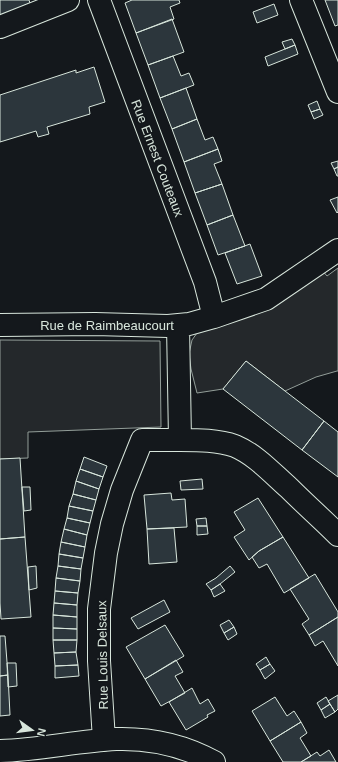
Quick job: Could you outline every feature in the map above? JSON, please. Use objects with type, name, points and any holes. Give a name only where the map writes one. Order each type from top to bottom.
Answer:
[{"type":"street","points":[[0,27],[68,0]]},
{"type":"street","name":"Rue Ernest Couteaux","points":[[99,0],[205,282],[214,317]]},
{"type":"street","points":[[301,0],[338,92]]},
{"type":"street","name":"Rue de Raimbeaucourt","points":[[0,325],[95,324],[160,326],[189,324],[266,299],[338,250]]},
{"type":"street","points":[[178,325],[180,440],[218,442],[234,446],[248,453],[264,465],[338,535]]},
{"type":"street","name":"Rue Louis Delsaux","points":[[104,740],[99,609],[106,553],[112,524],[122,490],[142,440],[180,440]]},
{"type":"street","points":[[4,755],[104,740],[131,739],[176,746],[194,752],[214,762]]},
{"type":"shaded area","points":[[338,268],[338,371],[316,377],[285,391],[246,361],[223,389],[197,393],[189,354],[192,340],[197,333],[322,270],[327,276]]},
{"type":"shaded area","points":[[0,340],[160,341],[161,427],[28,432],[28,458],[0,459]]},
{"type":"building","points":[[0,0],[29,0],[30,3],[0,16]]},
{"type":"building","points":[[132,0],[179,0],[180,3],[170,7],[174,19],[136,33],[125,3]]},
{"type":"building","points":[[325,0],[338,0],[338,25],[335,26]]},
{"type":"building","points":[[274,4],[278,15],[257,23],[253,12]]},
{"type":"building","points":[[172,19],[184,52],[148,65],[136,33]]},
{"type":"building","points":[[292,39],[295,45],[285,49],[282,42]]},
{"type":"building","points":[[295,45],[298,54],[268,66],[265,57]]},
{"type":"building","points":[[173,56],[181,76],[189,73],[194,85],[160,98],[148,65]]},
{"type":"building","points":[[94,67],[105,102],[89,107],[90,114],[47,127],[49,134],[38,137],[36,131],[0,142],[0,95],[76,70],[76,73]]},
{"type":"building","points":[[186,88],[197,119],[172,129],[160,98]]},
{"type":"building","points":[[317,101],[320,109],[311,112],[308,105]]},
{"type":"building","points":[[320,109],[323,115],[314,119],[311,112]]},
{"type":"building","points":[[197,119],[205,140],[213,137],[218,149],[184,162],[172,129]]},
{"type":"building","points":[[218,149],[222,161],[214,164],[222,184],[195,193],[184,162]]},
{"type":"building","points":[[338,161],[338,167],[334,169],[331,163]]},
{"type":"building","points":[[338,167],[338,176],[337,176],[334,169]]},
{"type":"building","points":[[222,184],[233,215],[207,225],[195,193]]},
{"type":"building","points":[[338,197],[338,212],[337,213],[330,200]]},
{"type":"building","points":[[233,215],[245,246],[218,255],[207,225]]},
{"type":"building","points":[[250,244],[262,276],[237,284],[225,253]]},
{"type":"building","points":[[246,361],[324,421],[302,450],[223,389]]},
{"type":"building","points":[[324,421],[338,432],[338,477],[302,450]]},
{"type":"building","points":[[84,457],[107,466],[103,477],[80,469]]},
{"type":"building","points":[[20,458],[25,537],[0,539],[0,459]]},
{"type":"building","points":[[80,469],[103,477],[99,489],[76,481]]},
{"type":"building","points":[[202,479],[203,489],[181,490],[180,481]]},
{"type":"building","points":[[76,481],[99,489],[96,500],[73,494]]},
{"type":"building","points":[[22,487],[30,487],[31,510],[24,511]]},
{"type":"building","points":[[171,493],[172,500],[185,499],[187,527],[147,529],[144,495]]},
{"type":"building","points":[[73,494],[96,500],[93,511],[69,506]]},
{"type":"building","points":[[258,498],[283,537],[259,551],[249,560],[234,537],[245,530],[234,512]]},
{"type":"building","points":[[69,506],[93,511],[90,523],[67,518]]},
{"type":"building","points":[[67,518],[90,523],[87,535],[64,529]]},
{"type":"building","points":[[206,518],[207,526],[197,526],[196,519]]},
{"type":"building","points":[[197,526],[207,526],[208,534],[197,535]]},
{"type":"building","points":[[174,528],[177,562],[149,564],[147,529]]},
{"type":"building","points":[[64,529],[87,535],[85,547],[61,542]]},
{"type":"building","points":[[25,537],[31,617],[1,619],[0,539]]},
{"type":"building","points":[[283,537],[309,578],[284,593],[267,564],[259,568],[252,557],[259,551]]},
{"type":"building","points":[[61,542],[85,547],[83,558],[59,554]]},
{"type":"building","points":[[59,554],[83,558],[81,569],[58,566]]},
{"type":"building","points":[[36,566],[37,588],[29,590],[28,567]]},
{"type":"building","points":[[58,566],[81,569],[80,581],[56,578]]},
{"type":"building","points":[[230,566],[235,572],[211,590],[206,584]]},
{"type":"building","points":[[315,574],[338,612],[338,617],[309,635],[302,624],[309,619],[290,589]]},
{"type":"building","points":[[56,578],[80,581],[78,593],[55,591]]},
{"type":"building","points":[[220,584],[225,591],[214,597],[211,590]]},
{"type":"building","points":[[55,591],[78,593],[77,605],[54,603]]},
{"type":"building","points":[[164,600],[170,612],[138,629],[131,618]]},
{"type":"building","points":[[54,603],[77,605],[77,617],[53,615]]},
{"type":"building","points":[[53,615],[77,617],[77,629],[53,628]]},
{"type":"building","points":[[338,617],[338,666],[323,641],[315,646],[309,635]]},
{"type":"building","points":[[229,620],[234,627],[224,633],[220,625]]},
{"type":"building","points":[[165,625],[184,656],[145,679],[126,647]]},
{"type":"building","points":[[234,627],[237,634],[228,640],[224,633]]},
{"type":"building","points":[[53,628],[77,629],[77,640],[53,640]]},
{"type":"building","points":[[0,636],[5,636],[8,675],[0,676]]},
{"type":"building","points":[[53,640],[77,640],[76,652],[54,653]]},
{"type":"building","points":[[76,652],[78,665],[55,666],[54,653]]},
{"type":"building","points":[[266,657],[270,664],[260,670],[256,664]]},
{"type":"building","points":[[176,660],[183,672],[175,676],[185,693],[161,706],[145,679]]},
{"type":"building","points":[[7,663],[16,663],[17,686],[8,687]]},
{"type":"building","points":[[270,664],[275,671],[265,679],[260,670]]},
{"type":"building","points":[[78,665],[79,676],[55,678],[55,666]]},
{"type":"building","points":[[8,675],[10,715],[0,716],[0,676]]},
{"type":"building","points":[[192,688],[200,704],[208,699],[215,711],[186,730],[169,702]]},
{"type":"building","points":[[338,695],[338,709],[335,712],[328,701]]},
{"type":"building","points":[[275,697],[287,716],[294,711],[301,722],[270,741],[252,711]]},
{"type":"building","points":[[326,697],[330,704],[321,710],[317,703]]},
{"type":"building","points":[[330,704],[335,712],[325,718],[321,710]]},
{"type":"building","points":[[301,722],[307,733],[300,738],[311,756],[301,762],[283,762],[270,741]]},
{"type":"building","points":[[329,750],[336,762],[301,762],[317,752],[320,756]]}]
